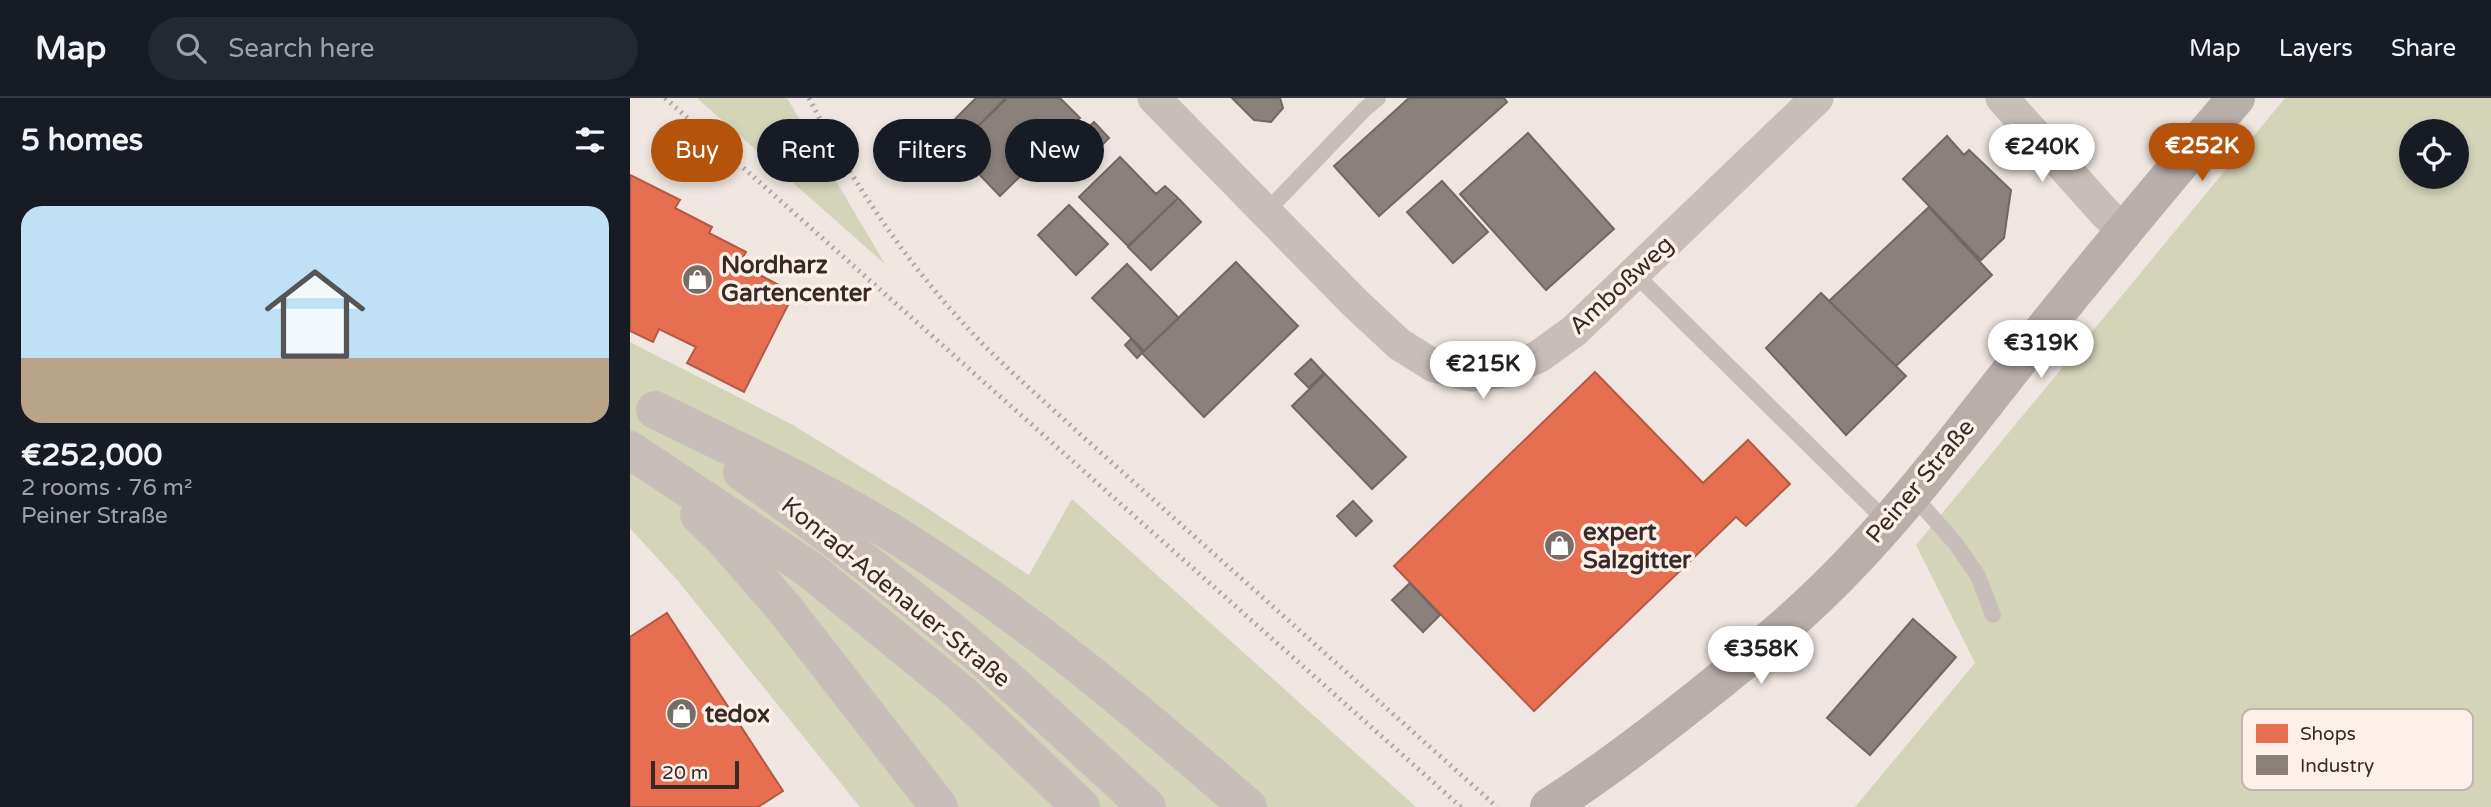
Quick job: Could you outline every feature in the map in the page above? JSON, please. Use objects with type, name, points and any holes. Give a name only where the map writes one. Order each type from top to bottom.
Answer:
[{"type":"main road","name":"Peiner Straße","points":[[1549,807],[1658,730],[1747,659],[1800,614],[1852,562],[1912,494],[2123,230],[2236,98]]},
{"type":"street","name":"Amboßweg","points":[[1154,98],[1354,302],[1399,344],[1434,366],[1470,375],[1500,372],[1538,357],[1574,331],[1817,98]]},
{"type":"street","points":[[2002,98],[2123,230]]},
{"type":"street","points":[[643,404],[802,480],[965,580],[1058,646],[1153,723],[1248,807]]},
{"type":"street","name":"Konrad-Adenauer-Straße","points":[[643,404],[806,517],[907,595],[989,664],[1147,807]]},
{"type":"street","points":[[630,451],[723,538],[784,608],[939,807]]},
{"type":"street","name":"Konrad-Adenauer-Straße","points":[[630,451],[809,569],[849,600],[962,694],[1081,807]]},
{"type":"lane","points":[[1266,212],[1378,98]]},
{"type":"lane","points":[[1634,273],[1887,522]]},
{"type":"lane","points":[[1912,494],[1956,544],[1978,576],[1993,615]]},
{"type":"green space","points":[[697,98],[787,98],[799,119],[757,119],[757,151],[743,139],[743,119],[721,119]]},
{"type":"green space","points":[[2285,98],[2491,98],[2491,807],[1855,807],[1975,663],[1916,545]]},
{"type":"green space","points":[[792,182],[837,182],[885,264]]},
{"type":"green space","points":[[630,342],[793,425],[1029,575],[1072,499],[1416,807],[860,807],[678,581],[630,528]]},
{"type":"building: Shops","name":"Nordharz Gartencenter","points":[[630,175],[680,200],[675,208],[712,227],[709,233],[746,252],[739,264],[794,293],[744,392],[687,363],[696,347],[659,329],[653,342],[630,331]]},
{"type":"building: Shops","name":"expert Salzgitter","points":[[1595,372],[1703,483],[1748,440],[1790,484],[1746,526],[1736,517],[1534,711],[1394,566]]},
{"type":"building: Shops","name":"tedox","points":[[667,613],[783,791],[758,807],[630,807],[630,637]]},
{"type":"building: Industry","points":[[976,98],[1006,98],[985,119],[955,119]]},
{"type":"building: Industry","points":[[1007,98],[1060,98],[1080,118],[1005,119],[1005,182],[1014,182],[1000,196],[987,182],[991,182],[991,119],[986,119]]},
{"type":"building: Industry","points":[[1232,98],[1280,98],[1283,108],[1271,122],[1254,120]]},
{"type":"building: Industry","points":[[1409,98],[1504,98],[1507,102],[1379,216],[1334,166]]},
{"type":"building: Industry","points":[[1528,133],[1614,229],[1546,290],[1460,194]]},
{"type":"building: Industry","points":[[1947,136],[1964,155],[1969,150],[2011,190],[2004,238],[1981,260],[1903,179]]},
{"type":"building: Industry","points":[[1120,157],[1156,194],[1165,186],[1178,198],[1128,246],[1079,197],[1094,182],[1104,182],[1104,173]]},
{"type":"building: Industry","points":[[1442,181],[1488,232],[1453,263],[1407,212]]},
{"type":"building: Industry","points":[[1178,198],[1201,222],[1151,270],[1128,247]]},
{"type":"building: Industry","points":[[1069,205],[1108,244],[1076,275],[1038,235]]},
{"type":"building: Industry","points":[[1929,207],[1992,275],[1896,366],[1829,301]]},
{"type":"building: Industry","points":[[1236,262],[1298,326],[1204,417],[1142,353]]},
{"type":"building: Industry","points":[[1127,264],[1179,318],[1144,351],[1092,298]]},
{"type":"building: Industry","points":[[1821,293],[1906,376],[1846,435],[1766,348]]},
{"type":"building: Industry","points":[[1131,339],[1143,352],[1137,358],[1125,345]]},
{"type":"building: Industry","points":[[1311,359],[1324,373],[1309,388],[1295,374]]},
{"type":"building: Industry","points":[[1325,374],[1406,457],[1372,489],[1292,406]]},
{"type":"building: Industry","points":[[1353,501],[1372,521],[1356,536],[1337,516]]},
{"type":"building: Industry","points":[[1410,583],[1440,615],[1423,632],[1392,600]]},
{"type":"building: Industry","points":[[1913,619],[1956,657],[1870,755],[1827,718]]},
{"type":"railway","points":[[665,98],[1461,807]]},
{"type":"railway","points":[[809,98],[878,215],[918,270],[976,337],[1081,435],[1497,807]]},
{"type":"place","name":"Nordharz Gartencenter","points":[[698,279]]},
{"type":"place","name":"expert Salzgitter","points":[[1560,546]]},
{"type":"place","name":"tedox","points":[[682,714]]}]
